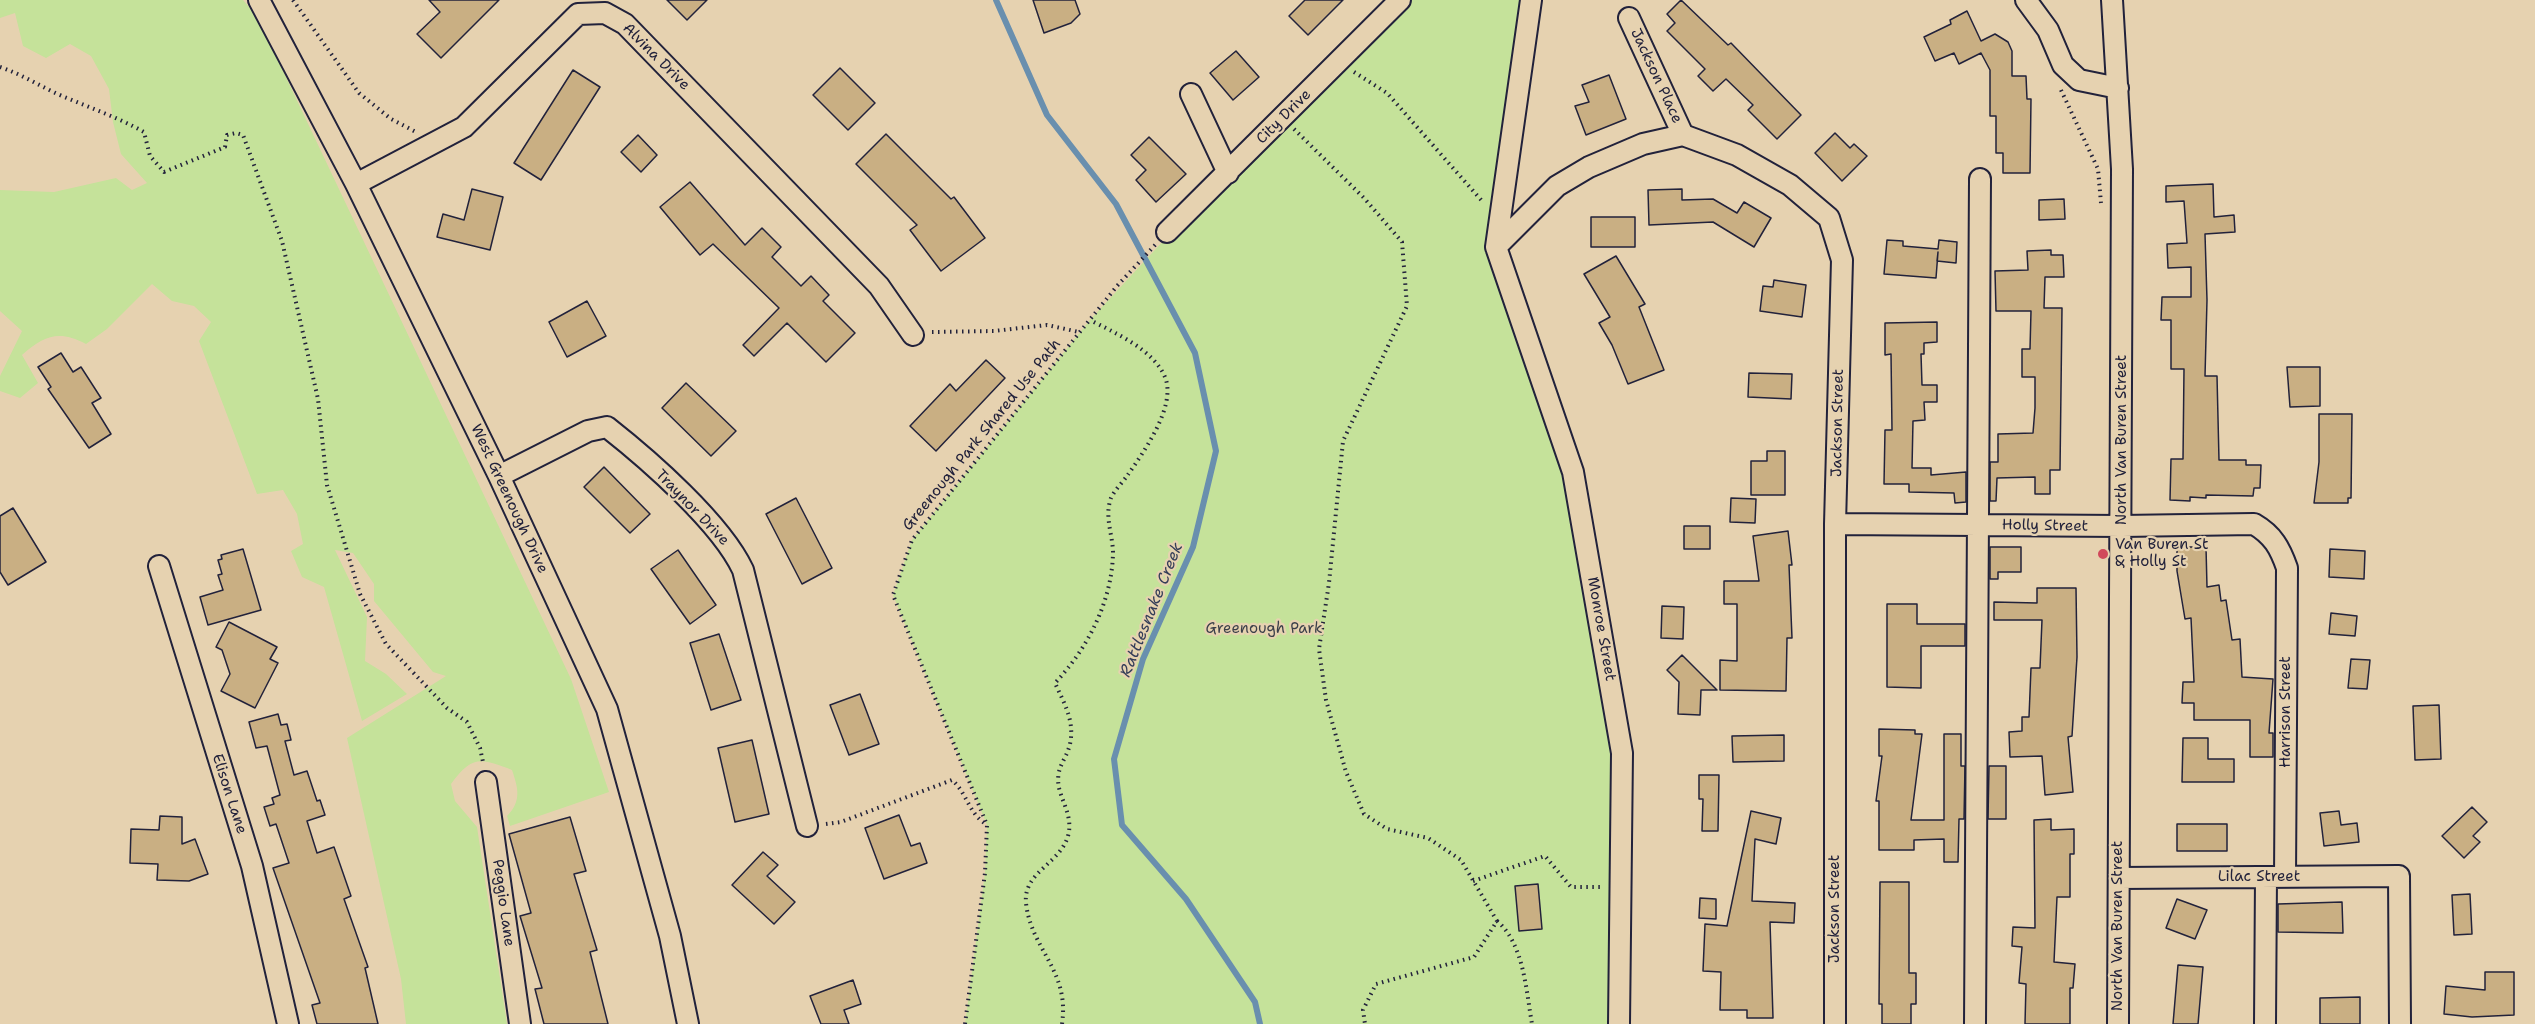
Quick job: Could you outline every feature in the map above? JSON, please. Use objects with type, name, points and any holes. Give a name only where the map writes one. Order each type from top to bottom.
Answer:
[{"type":"street","name":"West Greenough Drive","points":[[259,0],[356,184],[499,476],[607,709],[670,936],[688,1024]]},
{"type":"street","name":"City Drive","points":[[1167,232],[1400,0]]},
{"type":"street","points":[[1496,247],[1531,0]]},
{"type":"street","points":[[2026,0],[2048,30],[2063,65],[2079,80],[2118,88]]},
{"type":"street","name":"North Van Buren Street","points":[[2112,0],[2122,169],[2118,1024]]},
{"type":"street","name":"Alvina Drive","points":[[356,184],[464,127],[578,14],[605,13],[625,24],[879,286],[913,335]]},
{"type":"street","name":"Jackson Place","points":[[1629,18],[1683,135]]},
{"type":"street","points":[[1191,94],[1228,173]]},
{"type":"street","points":[[1496,247],[1557,186],[1589,167],[1643,144],[1683,135]]},
{"type":"street","name":"Jackson Street","points":[[1683,135],[1737,155],[1790,185],[1829,218],[1842,260],[1835,524],[1835,1024]]},
{"type":"street","points":[[1975,1024],[1976,525],[1980,179]]},
{"type":"street","name":"Monroe Street","points":[[1496,247],[1573,472],[1622,753],[1619,1024]]},
{"type":"street","name":"Traynor Drive","points":[[499,476],[588,431],[607,427],[630,445],[721,534],[743,570],[807,826]]},
{"type":"street","name":"Holly Street","points":[[1835,524],[2122,526],[2254,524],[2268,532],[2280,548]]},
{"type":"street","name":"Harrison Street","points":[[2265,1024],[2276,877],[2287,568],[2280,548]]},
{"type":"street","name":"Elison Lane","points":[[159,566],[252,866],[288,1024]]},
{"type":"street","name":"Peggio Lane","points":[[484,772],[520,1024]]},
{"type":"street","name":"Lilac Street","points":[[2119,878],[2399,876],[2400,1024]]},
{"type":"path","points":[[293,0],[359,93],[391,118],[435,142]]},
{"type":"path","points":[[1335,66],[1360,74],[1387,93],[1499,220]]},
{"type":"path","points":[[0,67],[21,74],[65,98],[123,120],[144,132],[150,156],[164,172],[225,147],[227,135],[236,133],[243,135],[282,241],[318,399],[327,485],[360,594],[386,644],[447,708],[467,722],[480,748],[484,772]]},
{"type":"path","points":[[1283,119],[1364,198],[1402,242],[1407,306],[1343,441],[1329,582],[1319,648],[1326,700],[1346,772],[1364,814],[1387,829],[1428,838],[1461,860],[1497,921],[1508,931],[1523,971],[1532,1024]]},
{"type":"path","name":"Greenough Park Shared Use Path","points":[[965,1024],[984,873],[987,825],[892,595],[912,540],[1117,286],[1167,232]]},
{"type":"path","points":[[1062,1024],[1064,1008],[1060,980],[1034,932],[1026,903],[1027,887],[1035,875],[1061,852],[1069,834],[1069,812],[1059,787],[1059,766],[1070,746],[1072,724],[1054,683],[1086,645],[1106,594],[1113,553],[1108,522],[1111,498],[1144,452],[1158,427],[1168,398],[1165,377],[1149,357],[1131,341],[1090,320]]},
{"type":"path","points":[[913,335],[994,331],[1047,325],[1079,332]]},
{"type":"path","points":[[807,826],[841,822],[951,780],[960,787],[976,818],[987,825]]},
{"type":"path","points":[[1473,881],[1545,856],[1571,887],[1621,886]]},
{"type":"path","points":[[1365,1024],[1363,1010],[1376,984],[1474,957],[1497,921]]},
{"type":"green space","points":[[0,0],[243,0],[257,16],[571,679],[609,792],[510,826],[507,816],[517,800],[516,783],[512,770],[492,763],[478,762],[465,768],[451,784],[455,801],[477,827],[507,1024],[406,1024],[401,979],[347,738],[446,676],[433,672],[374,601],[374,584],[353,553],[335,550],[367,617],[365,661],[386,674],[407,694],[362,721],[324,587],[302,577],[291,551],[303,544],[297,514],[283,490],[257,494],[199,341],[211,322],[194,306],[172,301],[152,284],[107,329],[86,344],[60,336],[45,339],[30,348],[22,355],[38,383],[20,398],[0,391],[0,376],[22,331],[0,311],[0,190],[54,192],[116,178],[132,190],[147,183],[121,154],[113,122],[109,89],[91,56],[70,44],[46,58],[23,46],[15,13],[0,18]]},
{"type":"green space","name":"Greenough Park","points":[[1400,0],[1531,0],[1496,247],[1573,472],[1622,753],[1619,1024],[965,1024],[985,873],[987,825],[893,595],[912,540],[1090,320],[1165,239]]},
{"type":"building","points":[[429,0],[499,0],[441,58],[417,34],[440,12]]},
{"type":"building","points":[[667,0],[707,0],[687,20]]},
{"type":"building","points":[[1033,0],[1075,0],[1080,14],[1071,23],[1044,33]]},
{"type":"building","points":[[1305,0],[1343,0],[1308,35],[1289,16]]},
{"type":"building","points":[[1681,0],[1728,45],[1731,43],[1801,115],[1777,139],[1748,110],[1753,105],[1726,79],[1713,91],[1698,76],[1705,69],[1667,31],[1675,23],[1667,14]]},
{"type":"building","points":[[1967,11],[1981,41],[1995,34],[2008,42],[2012,51],[2012,76],[2026,76],[2027,99],[2031,99],[2030,173],[2003,173],[2003,153],[1996,153],[1996,116],[1990,116],[1990,70],[1981,53],[1959,64],[1954,53],[1935,61],[1924,37],[1951,24],[1950,20]]},
{"type":"building","points":[[1236,51],[1259,77],[1233,100],[1210,73]]},
{"type":"building","points":[[840,68],[875,103],[848,130],[813,95]]},
{"type":"building","points":[[573,70],[600,87],[541,180],[514,163]]},
{"type":"building","points":[[1609,75],[1626,119],[1586,135],[1575,106],[1589,102],[1582,85]]},
{"type":"building","points":[[1835,133],[1850,148],[1854,144],[1867,156],[1842,181],[1815,153]]},
{"type":"building","points":[[886,134],[951,199],[954,197],[985,238],[941,271],[910,230],[917,225],[856,164]]},
{"type":"building","points":[[638,135],[657,155],[641,172],[621,152]]},
{"type":"building","points":[[1149,137],[1186,174],[1156,202],[1136,180],[1146,170],[1131,155]]},
{"type":"building","points":[[690,182],[745,245],[762,228],[781,247],[772,257],[801,286],[811,276],[829,295],[823,301],[855,333],[826,362],[787,323],[754,356],[743,345],[779,308],[713,244],[700,255],[660,207]]},
{"type":"building","points":[[2213,184],[2214,217],[2234,215],[2235,232],[2205,234],[2207,300],[2205,376],[2217,376],[2219,460],[2246,460],[2246,465],[2261,465],[2260,488],[2254,488],[2253,496],[2206,495],[2206,498],[2190,497],[2190,501],[2170,500],[2171,459],[2183,459],[2184,369],[2171,369],[2171,320],[2161,320],[2162,297],[2191,297],[2191,267],[2168,268],[2167,244],[2187,243],[2184,201],[2166,202],[2166,186]]},
{"type":"building","points":[[472,189],[503,197],[490,250],[437,237],[443,214],[464,220]]},
{"type":"building","points":[[1682,189],[1682,200],[1713,199],[1737,213],[1744,202],[1771,218],[1754,247],[1713,222],[1649,225],[1648,190]]},
{"type":"building","points":[[2064,199],[2065,219],[2039,220],[2039,200]]},
{"type":"building","points":[[1591,217],[1635,217],[1635,247],[1591,247]]},
{"type":"building","points":[[1887,240],[1903,241],[1903,246],[1938,249],[1939,240],[1957,242],[1956,263],[1937,261],[1936,278],[1884,274]]},
{"type":"building","points":[[2051,250],[2051,255],[2063,255],[2064,277],[2045,277],[2044,308],[2062,308],[2060,470],[2050,470],[2050,494],[2035,494],[2035,477],[1997,478],[1996,501],[1990,501],[1990,462],[1998,462],[1998,434],[2033,433],[2035,408],[2035,377],[2022,377],[2022,349],[2030,349],[2031,311],[1996,311],[1995,271],[2028,270],[2027,251]]},
{"type":"building","points":[[1616,256],[1645,304],[1639,307],[1664,370],[1628,384],[1612,345],[1599,323],[1610,317],[1584,274]]},
{"type":"building","points":[[1774,280],[1806,285],[1802,317],[1760,311],[1763,286],[1773,287]]},
{"type":"building","points":[[587,301],[606,336],[567,357],[549,322]]},
{"type":"building","points":[[1937,322],[1937,342],[1924,343],[1924,354],[1921,354],[1922,385],[1937,385],[1937,402],[1924,402],[1925,420],[1913,421],[1912,468],[1931,468],[1931,475],[1966,472],[1966,502],[1955,503],[1954,493],[1909,492],[1909,484],[1884,484],[1885,430],[1892,430],[1891,354],[1885,355],[1885,323]]},
{"type":"building","points":[[61,353],[73,372],[81,367],[101,398],[92,403],[111,434],[89,448],[48,389],[51,387],[38,367]]},
{"type":"building","points":[[986,360],[1005,378],[936,451],[910,426],[950,384],[956,391]]},
{"type":"building","points":[[2287,367],[2320,367],[2320,406],[2290,407]]},
{"type":"building","points":[[1749,373],[1792,374],[1791,399],[1748,397]]},
{"type":"building","points":[[686,383],[736,431],[711,456],[662,408]]},
{"type":"building","points":[[2319,414],[2352,414],[2351,498],[2348,498],[2348,503],[2314,503],[2319,462]]},
{"type":"building","points":[[1767,451],[1785,451],[1785,495],[1751,495],[1751,461],[1767,461]]},
{"type":"building","points":[[604,467],[650,514],[630,533],[584,487]]},
{"type":"building","points":[[796,498],[832,568],[802,584],[766,514]]},
{"type":"building","points":[[1731,498],[1756,499],[1755,523],[1730,522]]},
{"type":"building","points":[[13,508],[46,562],[8,585],[0,572],[0,516]]},
{"type":"building","points":[[1684,526],[1710,526],[1710,549],[1684,549]]},
{"type":"building","points":[[1788,531],[1792,565],[1789,565],[1792,638],[1787,638],[1786,691],[1720,690],[1720,660],[1737,661],[1737,604],[1724,604],[1724,581],[1759,581],[1753,536]]},
{"type":"building","points":[[1990,547],[2021,547],[2021,572],[1998,572],[1998,579],[1990,579]]},
{"type":"building","points":[[2177,547],[2206,547],[2207,587],[2219,585],[2221,601],[2226,600],[2232,640],[2240,639],[2242,677],[2273,679],[2269,733],[2273,733],[2273,757],[2250,757],[2250,720],[2194,720],[2194,703],[2182,703],[2183,682],[2194,682],[2191,618],[2185,619],[2177,571]]},
{"type":"building","points":[[243,549],[261,610],[208,625],[200,597],[223,590],[218,575],[222,574],[218,560],[222,559],[221,555]]},
{"type":"building","points":[[2330,549],[2365,551],[2364,579],[2329,577]]},
{"type":"building","points":[[678,550],[716,605],[690,624],[651,569]]},
{"type":"building","points":[[2037,588],[2076,588],[2077,657],[2072,736],[2068,737],[2073,792],[2045,795],[2042,756],[2010,757],[2009,732],[2022,731],[2022,717],[2029,717],[2031,668],[2040,668],[2042,620],[1994,620],[1994,602],[2037,603]]},
{"type":"building","points":[[1887,604],[1917,604],[1917,624],[1965,624],[1965,646],[1921,646],[1921,688],[1887,687]]},
{"type":"building","points":[[1662,606],[1684,607],[1683,639],[1661,638]]},
{"type":"building","points":[[2331,613],[2357,616],[2355,636],[2329,634]]},
{"type":"building","points":[[229,622],[277,647],[270,659],[278,663],[255,708],[221,691],[230,674],[222,650],[216,647]]},
{"type":"building","points":[[719,634],[741,700],[711,710],[690,643]]},
{"type":"building","points":[[1682,655],[1717,690],[1701,690],[1700,715],[1678,714],[1679,682],[1667,670]]},
{"type":"building","points":[[2351,659],[2370,660],[2367,689],[2348,688]]},
{"type":"building","points":[[860,694],[879,744],[849,755],[830,705]]},
{"type":"building","points":[[2439,705],[2441,759],[2415,760],[2413,706]]},
{"type":"building","points":[[278,714],[281,725],[287,724],[291,740],[285,741],[294,775],[307,771],[317,801],[320,800],[325,815],[307,821],[317,853],[334,847],[351,896],[344,899],[368,967],[365,968],[378,1024],[317,1024],[312,1005],[320,1003],[273,868],[289,863],[276,824],[270,826],[264,807],[274,804],[272,798],[280,795],[267,746],[256,748],[249,722]]},
{"type":"building","points":[[1879,729],[1915,730],[1915,734],[1922,734],[1911,820],[1944,820],[1944,734],[1961,734],[1961,766],[1965,766],[1964,819],[1959,819],[1958,862],[1944,862],[1944,839],[1914,840],[1914,850],[1879,850],[1879,801],[1876,801],[1882,756],[1879,756]]},
{"type":"building","points":[[1784,735],[1784,761],[1733,762],[1732,736]]},
{"type":"building","points":[[2183,738],[2208,738],[2208,759],[2234,759],[2234,782],[2182,782]]},
{"type":"building","points":[[752,740],[769,814],[735,822],[718,748]]},
{"type":"building","points":[[1989,766],[2006,766],[2006,819],[1988,819]]},
{"type":"building","points":[[1699,775],[1719,775],[1718,831],[1702,831],[1703,799],[1699,799]]},
{"type":"building","points":[[2472,807],[2487,822],[2473,836],[2480,842],[2464,858],[2442,836]]},
{"type":"building","points":[[1751,811],[1781,818],[1776,844],[1755,839],[1752,901],[1795,903],[1794,923],[1770,922],[1773,1018],[1747,1018],[1747,1010],[1720,1010],[1721,972],[1703,971],[1705,924],[1727,926]]},
{"type":"building","points":[[2339,811],[2341,825],[2357,823],[2359,842],[2324,846],[2320,813]]},
{"type":"building","points":[[899,815],[911,846],[920,843],[927,863],[884,879],[865,828]]},
{"type":"building","points":[[160,816],[182,817],[182,844],[195,839],[208,874],[189,881],[157,880],[158,864],[130,863],[131,829],[159,830]]},
{"type":"building","points":[[570,817],[586,871],[574,874],[597,950],[590,952],[608,1024],[544,1024],[535,989],[542,988],[520,916],[531,913],[509,834]]},
{"type":"building","points":[[2051,819],[2051,830],[2074,829],[2074,854],[2070,854],[2070,897],[2057,897],[2054,962],[2075,964],[2073,988],[2070,988],[2070,1024],[2025,1024],[2026,984],[2019,983],[2022,947],[2012,946],[2013,927],[2035,928],[2034,820]]},
{"type":"building","points":[[2177,824],[2227,824],[2227,851],[2177,851]]},
{"type":"building","points":[[763,852],[778,865],[767,876],[795,902],[774,924],[732,885]]},
{"type":"building","points":[[1880,882],[1909,882],[1909,973],[1916,973],[1916,1004],[1911,1004],[1911,1024],[1882,1024],[1882,1004],[1879,1004]]},
{"type":"building","points":[[1538,884],[1542,929],[1519,931],[1515,886]]},
{"type":"building","points":[[2470,894],[2472,934],[2454,935],[2452,895]]},
{"type":"building","points":[[1700,898],[1716,899],[1716,919],[1699,918]]},
{"type":"building","points":[[2177,899],[2207,910],[2195,939],[2166,928]]},
{"type":"building","points":[[2342,902],[2343,933],[2278,932],[2278,904]]},
{"type":"building","points":[[2178,965],[2203,967],[2198,1024],[2173,1024]]},
{"type":"building","points":[[2485,972],[2514,972],[2514,1015],[2472,1017],[2444,1014],[2446,986],[2485,990]]},
{"type":"building","points":[[853,980],[861,1004],[844,1010],[849,1024],[821,1024],[810,996]]},
{"type":"building","points":[[2360,997],[2360,1024],[2320,1024],[2320,998]]},
{"type":"waterway","name":"Rattlesnake Creek","points":[[996,0],[1047,115],[1116,204],[1195,353],[1216,451],[1193,547],[1143,659],[1114,759],[1122,825],[1186,899],[1255,1002],[1260,1024]]},
{"type":"place","name":"Van Buren St & Holly St","points":[[2103,554]]}]
